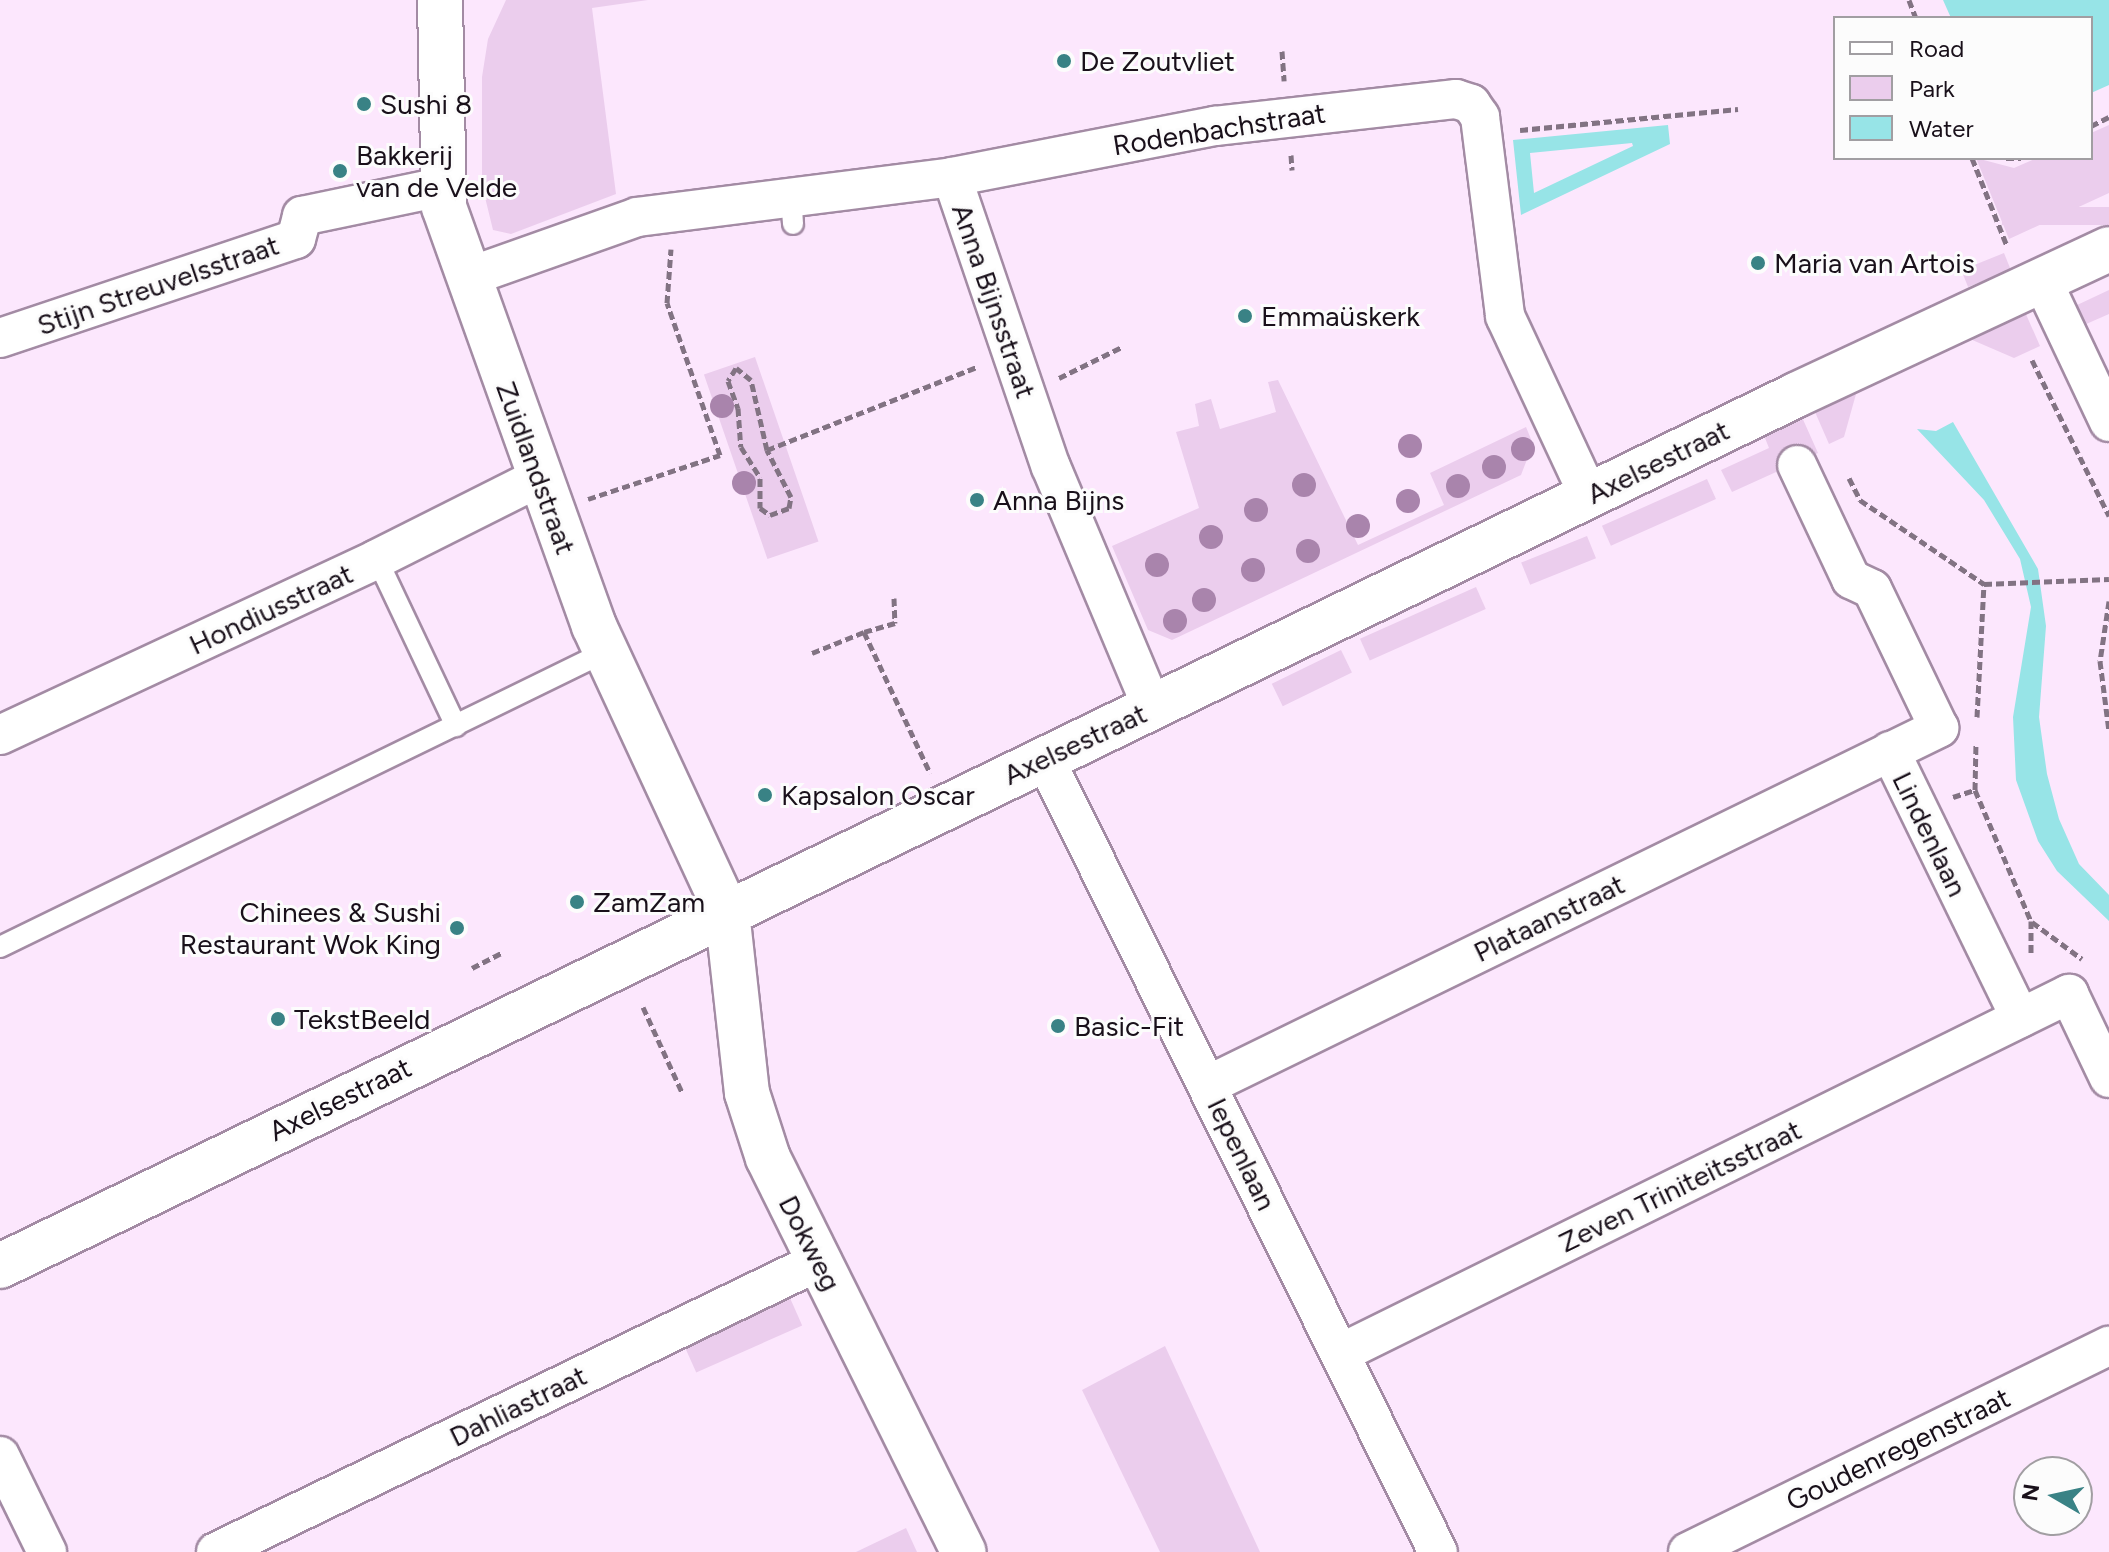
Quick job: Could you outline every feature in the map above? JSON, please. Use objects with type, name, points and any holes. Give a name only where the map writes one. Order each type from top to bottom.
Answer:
[{"type":"street","name":"Zuidlandstraat","points":[[440,0],[441,187],[468,277],[605,652],[727,912]]},
{"type":"street","name":"Rodenbachstraat","points":[[952,177],[1287,117],[1456,99],[1471,104],[1482,126]]},
{"type":"street","points":[[1482,126],[1505,316],[1589,496]]},
{"type":"street","name":"Anna Bijnsstraat","points":[[468,277],[616,223],[674,212],[792,209],[952,177],[1051,467],[1152,707]]},
{"type":"street","name":"Stijn Streuvelsstraat","points":[[0,338],[296,239],[302,216],[441,187]]},
{"type":"street","name":"Axelsestraat","points":[[0,1266],[1044,757],[2109,249]]},
{"type":"street","points":[[2042,280],[2109,422]]},
{"type":"street","name":"Lindenlaan","points":[[1797,465],[1851,579],[1872,589],[1939,728],[1890,751],[2020,1018]]},
{"type":"street","name":"Hondiusstraat","points":[[0,735],[377,559],[546,494]]},
{"type":"street","name":"Plataanstraat","points":[[1208,1085],[1890,751]]},
{"type":"street","name":"Iepenlaan","points":[[1044,757],[1438,1552]]},
{"type":"street","name":"Dokweg","points":[[727,912],[747,1093],[768,1158],[964,1552]]},
{"type":"street","points":[[2020,1018],[2069,994],[2109,1078]]},
{"type":"street","name":"Zeven Triniteitsstraat","points":[[1341,1353],[2020,1018]]},
{"type":"street","name":"Dahliastraat","points":[[216,1552],[819,1261]]},
{"type":"street","name":"Goudenregenstraat","points":[[1688,1552],[2109,1346]]},
{"type":"street","points":[[0,1456],[47,1552]]},
{"type":"lane","points":[[377,559],[456,726]]},
{"type":"lane","points":[[0,947],[605,652]]},
{"type":"path","points":[[1482,126],[1738,109]]},
{"type":"path","points":[[1973,160],[2007,246]]},
{"type":"path","points":[[546,494],[720,455],[667,303],[674,212]]},
{"type":"path","points":[[1026,394],[1122,347]]},
{"type":"path","points":[[2032,360],[2109,516]]},
{"type":"path","points":[[767,450],[987,364]]},
{"type":"path","points":[[736,368],[751,380],[767,450],[791,497],[789,508],[770,515],[760,508],[760,478],[741,447],[738,408],[728,381],[736,368]]},
{"type":"path","points":[[1851,483],[1860,500],[1984,584],[2053,578],[2109,579]]},
{"type":"path","points":[[1977,721],[1984,584]]},
{"type":"path","points":[[812,653],[895,623],[894,598]]},
{"type":"path","points":[[2109,601],[2100,661],[2109,731]]},
{"type":"path","points":[[864,632],[925,762]]},
{"type":"path","points":[[1976,737],[1975,790],[2031,921],[2032,966]]},
{"type":"path","points":[[1957,812],[1950,798],[1975,790]]},
{"type":"path","points":[[2031,921],[2092,968]]},
{"type":"path","points":[[472,968],[502,954]]},
{"type":"path","points":[[643,1007],[682,1092]]},
{"type":"green space","points":[[506,0],[648,0],[592,8],[616,194],[511,234],[493,230],[482,185],[482,77],[488,39]]},
{"type":"green space","points":[[2109,125],[2109,193],[2009,239],[1977,160],[2014,168],[2032,160],[2093,160],[2093,132]]},
{"type":"green space","points":[[2002,207],[2109,207],[2109,225],[2002,225]]},
{"type":"green space","points":[[2004,253],[2011,270],[1968,287],[1961,270]]},
{"type":"green space","points":[[2109,290],[2109,314],[2084,325],[2075,306]]},
{"type":"green space","points":[[2025,312],[2040,346],[2014,358],[1970,339]]},
{"type":"green space","points":[[755,357],[818,541],[767,559],[704,375]]},
{"type":"green space","points":[[1278,380],[1358,545],[1444,505],[1430,473],[1526,427],[1533,444],[1521,475],[1172,640],[1148,630],[1112,546],[1199,508],[1176,432],[1199,426],[1195,404],[1211,399],[1220,429],[1276,412],[1268,382]]},
{"type":"green space","points":[[1856,394],[1844,437],[1829,444],[1815,412]]},
{"type":"green space","points":[[1801,415],[1818,453],[1732,492],[1721,470],[1769,448],[1763,433]]},
{"type":"green space","points":[[1707,479],[1716,499],[1611,546],[1602,526]]},
{"type":"green space","points":[[1587,536],[1596,558],[1530,585],[1521,563]]},
{"type":"green space","points":[[1476,587],[1486,609],[1370,661],[1360,639]]},
{"type":"green space","points":[[1341,650],[1352,672],[1283,706],[1272,684]]},
{"type":"green space","points":[[790,1298],[802,1325],[696,1373],[684,1345]]},
{"type":"green space","points":[[1165,1346],[1260,1552],[1160,1552],[1082,1390]]},
{"type":"green space","points":[[906,1528],[917,1552],[856,1552]]},
{"type":"water","points":[[1943,0],[2109,0],[2109,85],[2093,92],[2093,16],[1950,16]]},
{"type":"water","points":[[1668,125],[1670,144],[1521,215],[1513,140]],"holes":[[[1632,143],[1633,146],[1534,193],[1530,153]]]},
{"type":"water","points":[[1953,422],[2038,569],[2046,626],[2039,717],[2047,774],[2059,819],[2079,864],[2109,895],[2109,921],[2057,871],[2038,841],[2016,780],[2013,717],[2031,607],[2020,559],[1984,500],[1917,429],[1936,431]]},
{"type":"place","name":"De Zoutvliet","points":[[1064,61]]},
{"type":"place","name":"Sushi 8","points":[[364,104]]},
{"type":"place","name":"Bakkerij van de Velde","points":[[340,171]]},
{"type":"place","name":"Maria van Artois","points":[[1758,263]]},
{"type":"place","name":"Emmaüskerk","points":[[1245,316]]},
{"type":"place","name":"Anna Bijns","points":[[977,500]]},
{"type":"place","name":"Kapsalon Oscar","points":[[765,795]]},
{"type":"place","name":"ZamZam","points":[[577,902]]},
{"type":"place","name":"Chinees & Sushi Restaurant Wok King","points":[[457,928]]},
{"type":"place","name":"TekstBeeld","points":[[278,1019]]},
{"type":"place","name":"Basic-Fit","points":[[1058,1026]]}]
